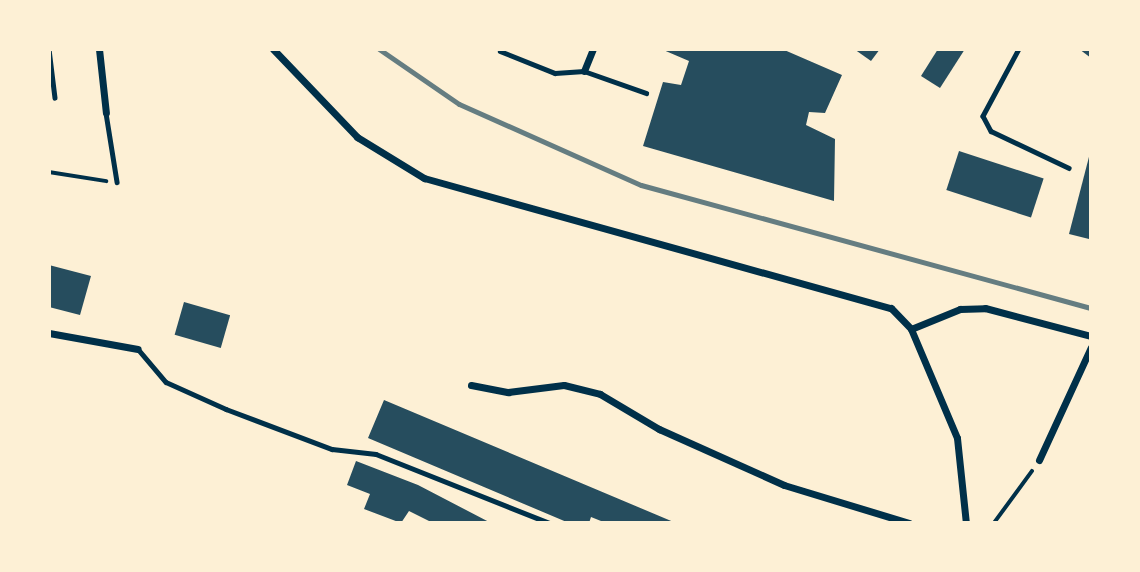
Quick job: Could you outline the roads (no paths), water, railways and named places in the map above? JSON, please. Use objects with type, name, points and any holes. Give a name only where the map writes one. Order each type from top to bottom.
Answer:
[{"type":"street","points":[[99,49],[106,113]]},
{"type":"street","points":[[274,49],[357,137],[425,178],[891,308],[911,329],[957,438],[966,523]]},
{"type":"street","points":[[584,71],[593,49]]},
{"type":"street","points":[[911,329],[960,309],[985,308],[1091,336]]},
{"type":"street","points":[[49,333],[138,349]]},
{"type":"street","points":[[1039,460],[1091,347]]},
{"type":"street","points":[[471,385],[508,392],[564,385],[600,394],[659,429],[784,485],[909,523]]},
{"type":"lane","points":[[49,49],[55,99]]},
{"type":"lane","points":[[1019,49],[982,116],[991,131],[1069,167]]},
{"type":"lane","points":[[500,51],[555,73],[584,71],[646,93]]},
{"type":"lane","points":[[106,113],[117,182]]},
{"type":"lane","points":[[138,349],[166,382],[226,409],[332,449],[376,454],[549,523]]},
{"type":"railway","points":[[379,49],[459,104],[641,185],[1091,308]]}]
